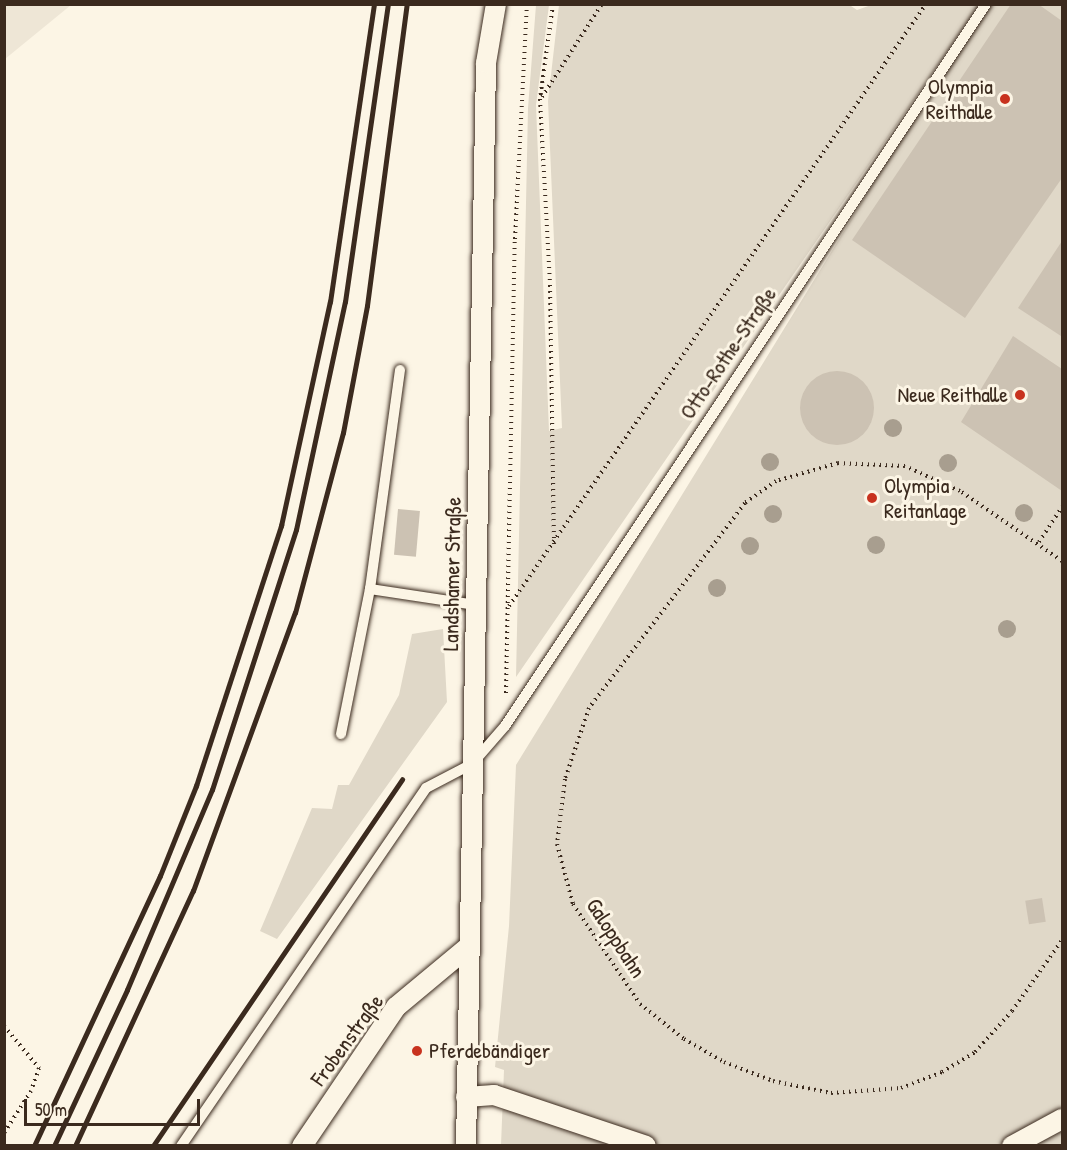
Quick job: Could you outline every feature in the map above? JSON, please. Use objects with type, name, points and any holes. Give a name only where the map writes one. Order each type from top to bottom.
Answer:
[{"type":"street","name":"Landshamer Straße","points":[[466,1146],[486,63],[496,4]]},
{"type":"street","name":"Frobenstraße","points":[[302,1146],[396,1007],[468,947]]},
{"type":"street","points":[[466,1096],[494,1095],[646,1146]]},
{"type":"street","points":[[1012,1146],[1062,1119]]},
{"type":"lane","name":"Otto-Rothe-Straße","points":[[472,764],[505,726],[986,4]]},
{"type":"lane","points":[[341,734],[370,589],[400,370]]},
{"type":"lane","points":[[370,589],[476,605]]},
{"type":"lane","points":[[181,1146],[426,788],[472,764]]},
{"type":"path","points":[[505,726],[515,239],[527,4]]},
{"type":"path","points":[[553,4],[540,99],[550,285],[554,544]]},
{"type":"path","points":[[540,99],[602,4]]},
{"type":"path","points":[[509,606],[926,4]]},
{"type":"path","name":"Galoppbahn","points":[[1062,561],[1039,542],[960,491],[905,466],[838,463],[776,481],[745,503],[589,708],[565,780],[557,844],[573,904],[640,1004],[684,1040],[724,1062],[773,1081],[831,1093],[901,1088],[942,1072],[975,1052],[1012,1011],[1062,940]]},
{"type":"path","points":[[1039,542],[1062,507]]},
{"type":"path","points":[[4,1026],[39,1068],[31,1091],[4,1133]]},
{"type":"shaded area","points":[[5,4],[71,4],[71,5],[5,59]]},
{"type":"shaded area","points":[[848,4],[857,10],[874,4],[979,5],[516,677],[528,108],[536,5],[549,5],[536,105],[549,431],[562,428],[548,101],[559,5]]},
{"type":"shaded area","name":"Olympia Reitanlage","points":[[983,5],[1062,5],[1062,1145],[501,1145],[504,1070],[495,1067],[509,926],[516,765]]},
{"type":"shaded area","points":[[443,629],[447,702],[277,939],[260,931],[312,808],[332,809],[338,785],[349,785],[399,695],[412,634]]},
{"type":"building","name":"Olympia Reithalle","points":[[1011,4],[1038,4],[1062,21],[1062,178],[965,318],[852,240]]},
{"type":"building","points":[[1062,241],[1062,333],[1061,336],[1018,308]]},
{"type":"building","name":"Neue Reithalle","points":[[1013,336],[1062,369],[1062,491],[961,422]]},
{"type":"building","points":[[837,371],[851,374],[863,382],[871,394],[874,408],[871,422],[863,434],[851,442],[837,445],[823,442],[811,434],[803,422],[800,408],[803,394],[811,382],[823,374]]},
{"type":"building","points":[[398,509],[420,511],[416,557],[394,555]]},
{"type":"building","points":[[1042,898],[1046,922],[1029,924],[1025,901]]},
{"type":"railway","points":[[34,1146],[160,876],[196,786],[281,526],[330,302],[374,4]]},
{"type":"railway","points":[[54,1146],[127,990],[212,790],[296,530],[345,302],[388,4]]},
{"type":"railway","points":[[75,1146],[193,891],[295,613],[343,433],[367,306],[407,4]]},
{"type":"railway","points":[[153,1146],[402,780]]},
{"type":"place","name":"Olympia Reithalle","points":[[1005,99]]},
{"type":"place","name":"Neue Reithalle","points":[[1020,395]]},
{"type":"place","name":"Olympia Reitanlage","points":[[872,498]]},
{"type":"place","name":"Pferdebändiger","points":[[417,1051]]}]
